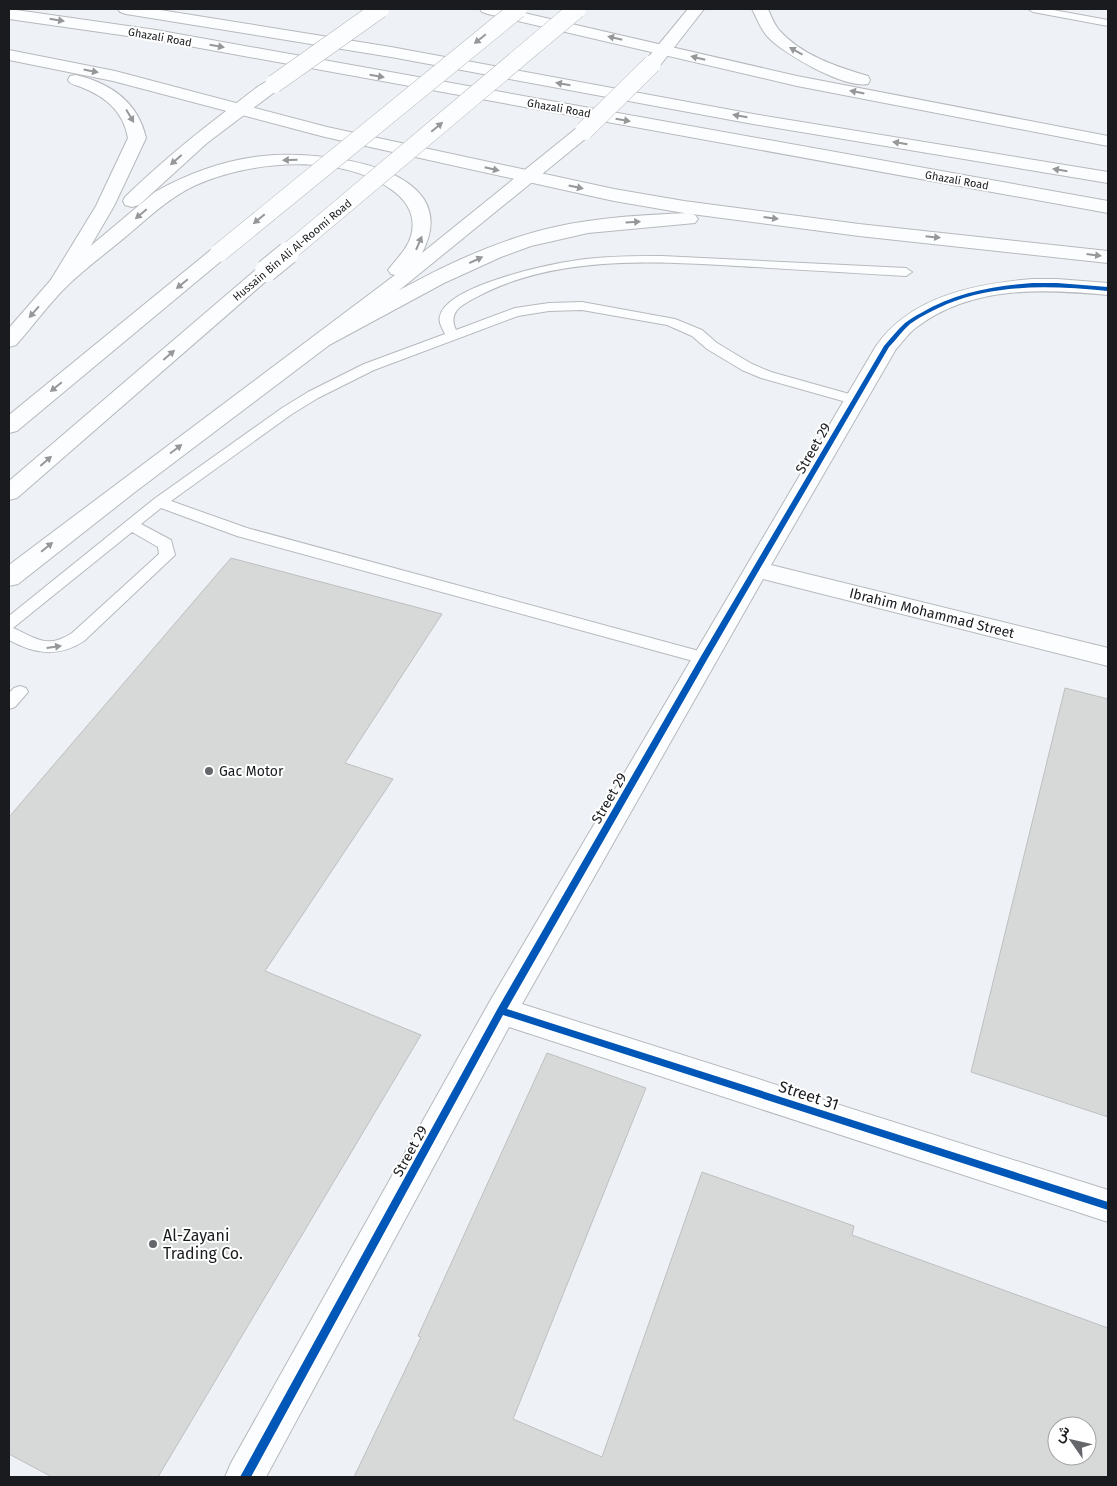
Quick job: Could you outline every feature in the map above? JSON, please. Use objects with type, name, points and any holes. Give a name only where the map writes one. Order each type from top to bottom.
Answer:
[{"type":"main road","name":"Ghazali Road","points":[[126,9],[391,52],[753,119],[1108,178]]},
{"type":"main road","points":[[9,341],[96,240],[140,193],[213,128],[380,9]]},
{"type":"main road","points":[[488,9],[797,81],[1108,141]]},
{"type":"main road","points":[[9,426],[518,9]]},
{"type":"main road","name":"Hussain Bin Ali Al-Roomi Road","points":[[9,493],[266,271],[577,9]]},
{"type":"main road","points":[[9,578],[176,449],[324,340],[584,131],[652,64],[696,9]]},
{"type":"main road","points":[[760,9],[771,32],[786,46],[818,64],[858,79],[896,90],[1076,135]]},
{"type":"main road","name":"Ghazali Road","points":[[9,14],[156,35],[1108,207]]},
{"type":"main road","points":[[9,55],[115,76],[326,132],[614,195],[860,230],[1108,257]]},
{"type":"main road","points":[[9,63],[96,87],[122,104],[130,114],[135,125],[137,138],[122,171],[84,244],[59,283]]},
{"type":"main road","points":[[59,283],[162,196],[195,179],[234,166],[263,162],[299,160],[340,163],[376,174],[404,190],[414,199],[420,210],[423,222],[422,233],[411,257],[324,340]]},
{"type":"main road","points":[[324,340],[465,265],[531,239],[609,223],[746,215]]},
{"type":"main road","name":"Street 29","points":[[245,1477],[502,1011],[704,658],[887,346],[910,322],[942,303],[983,291],[1029,284],[1078,285],[1108,289]]},
{"type":"main road","name":"Ibrahim Mohammad Street","points":[[756,569],[1108,657]]},
{"type":"main road","name":"Street 31","points":[[502,1011],[1108,1206]]},
{"type":"lane","points":[[1033,9],[1108,23]]},
{"type":"lane","points":[[453,335],[445,322],[448,310],[472,294],[512,278],[579,263],[644,259],[906,272]]},
{"type":"lane","points":[[9,624],[159,502],[287,411],[313,395],[369,367],[500,317],[532,309],[567,306],[597,308],[685,327],[698,333],[730,358],[747,367],[766,375],[855,400]]},
{"type":"lane","points":[[159,502],[242,532],[704,658]]},
{"type":"lane","points":[[9,633],[34,646],[44,648],[57,648],[68,644],[78,637],[167,554],[166,544],[130,525]]},
{"type":"building","name":"Al-Zayani Trading Co.","points":[[231,558],[442,614],[345,763],[393,779],[265,971],[421,1035],[158,1477],[52,1477],[9,1454],[9,817]]},
{"type":"building","points":[[1065,688],[1108,699],[1108,1117],[971,1072]]},
{"type":"building","points":[[547,1053],[646,1088],[513,1419],[602,1457],[702,1172],[854,1226],[852,1235],[1108,1328],[1108,1477],[354,1477],[421,1337],[418,1336]]},
{"type":"cycle path","points":[[245,1477],[501,1011],[704,658],[887,346],[908,323],[933,308],[981,291],[1032,285],[1083,286],[1108,289]]},
{"type":"cycle path","points":[[501,1011],[1108,1206]]},
{"type":"place","name":"Gac Motor","points":[[209,771]]},
{"type":"place","name":"Al-Zayani Trading Co.","points":[[153,1244]]}]
